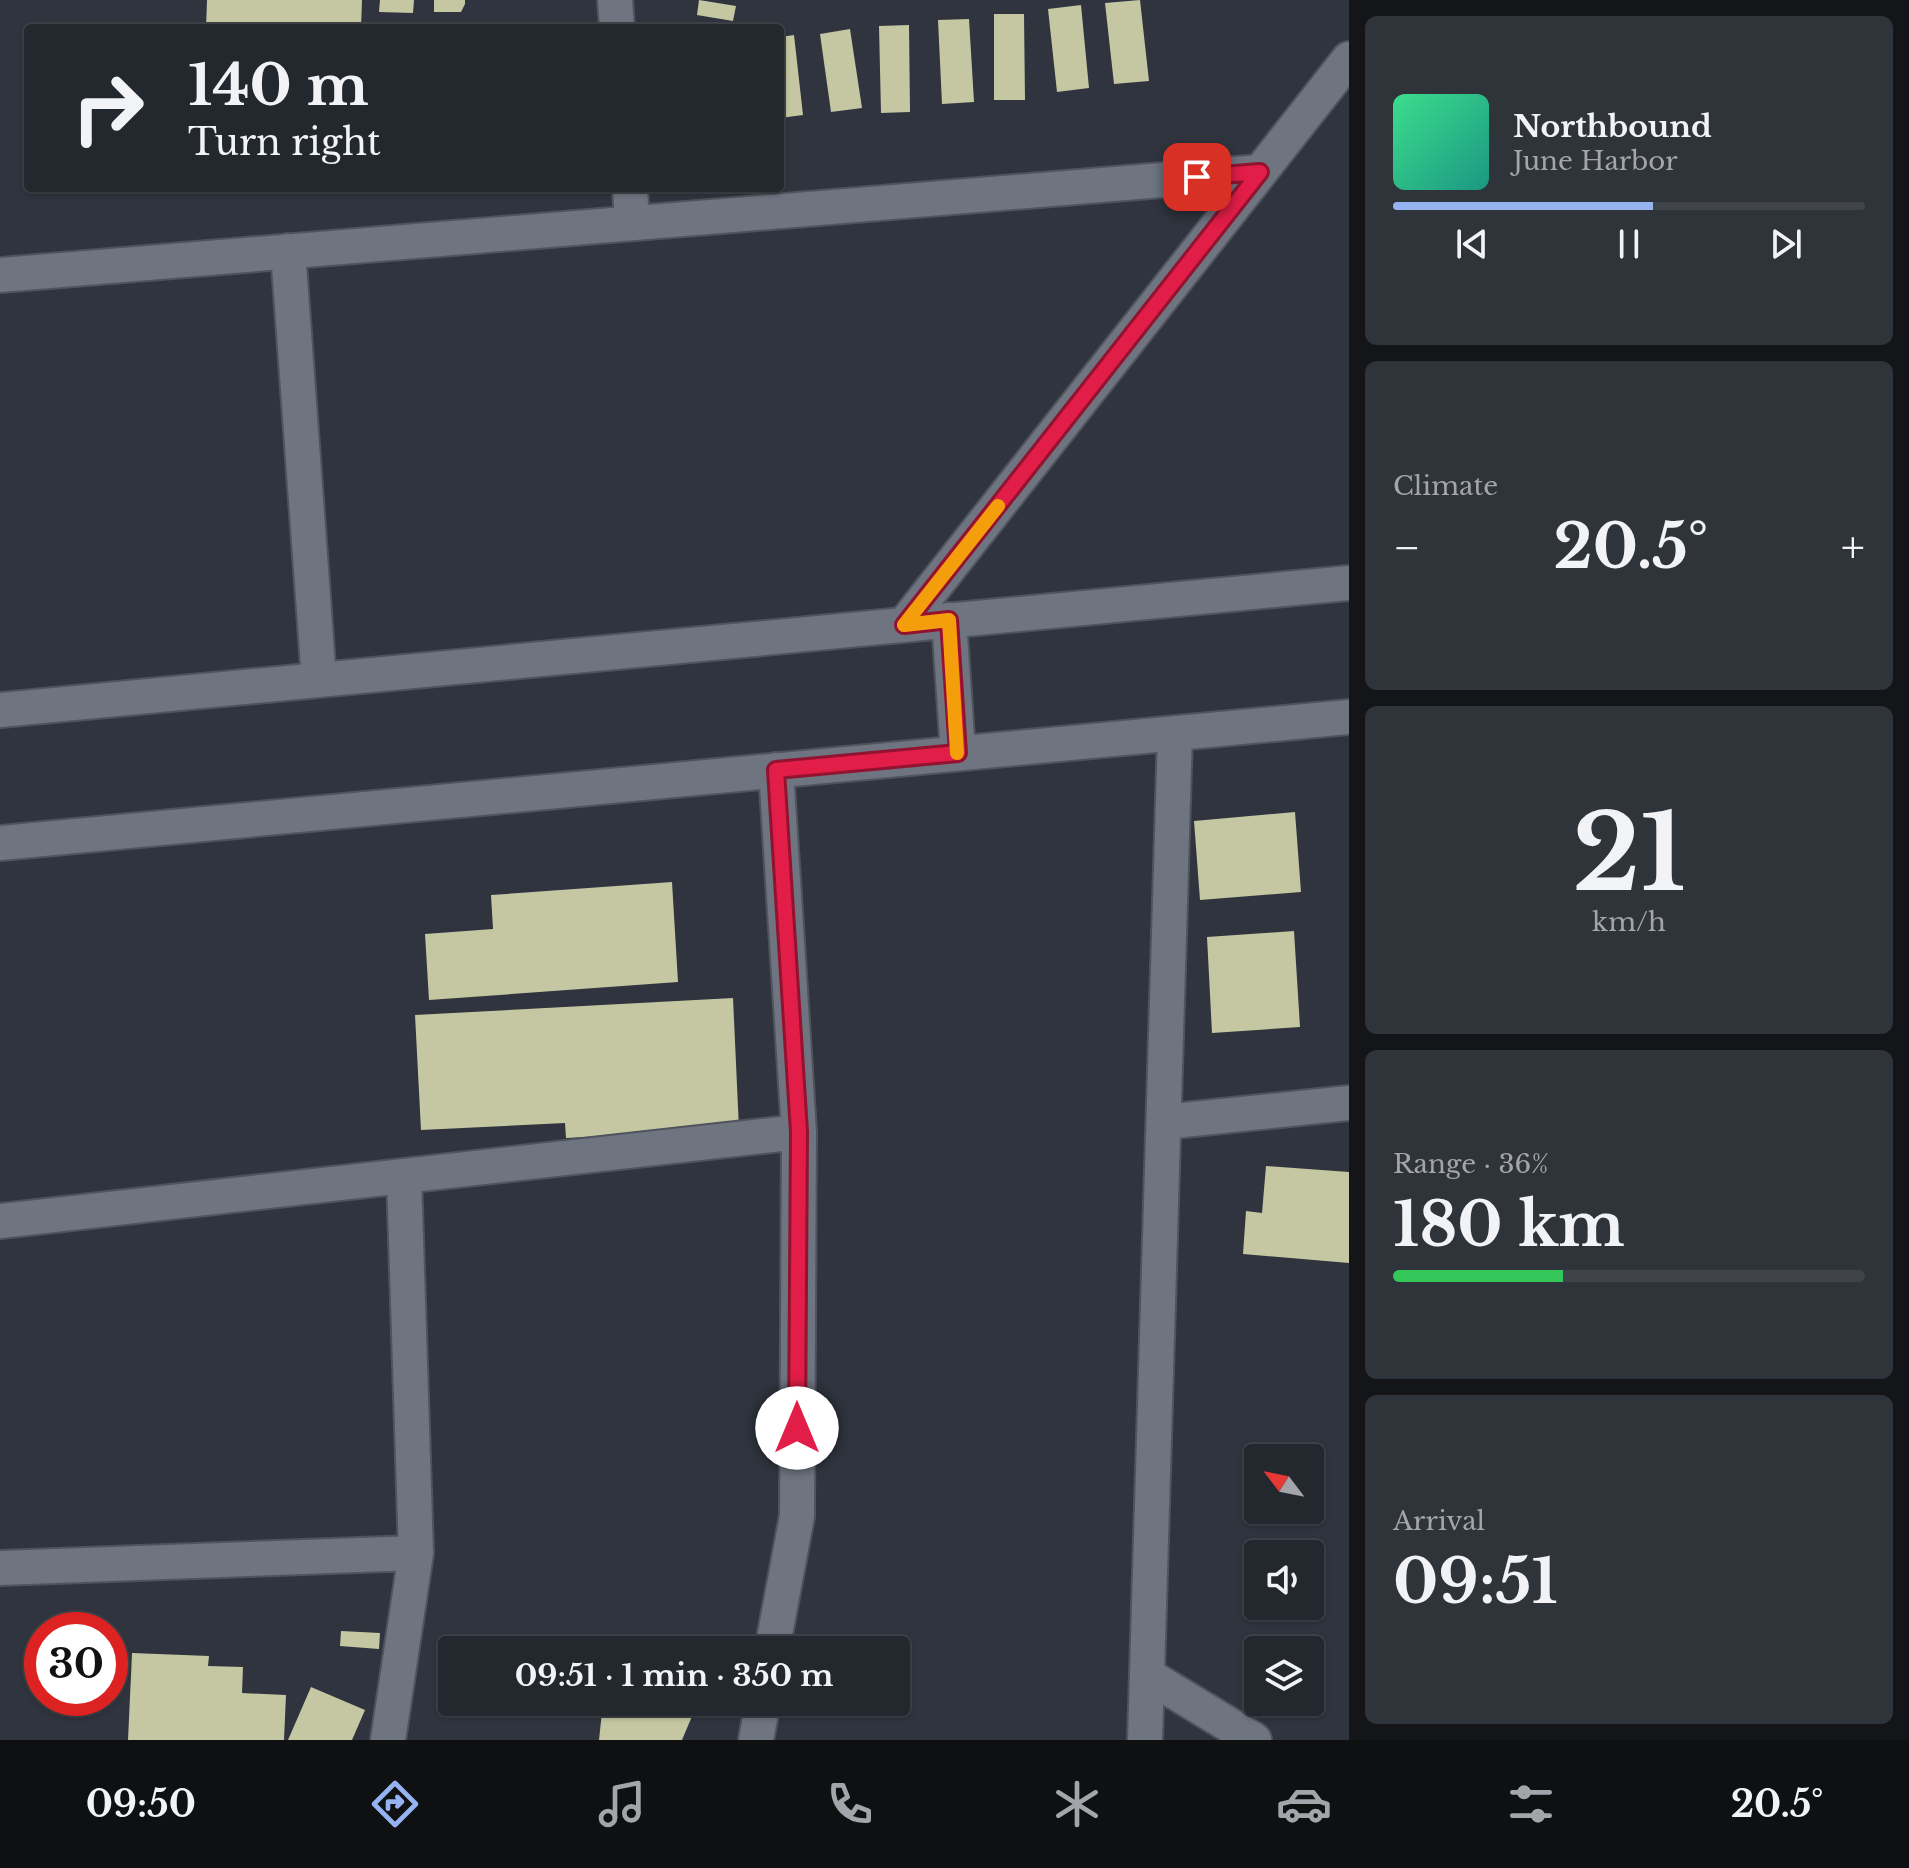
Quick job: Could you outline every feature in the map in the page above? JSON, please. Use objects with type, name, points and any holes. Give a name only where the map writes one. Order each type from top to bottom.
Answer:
[{"type":"street","points":[[615,0],[617,24]]},
{"type":"street","points":[[904,625],[1349,59]]},
{"type":"street","points":[[0,275],[1260,172]]},
{"type":"street","points":[[630,192],[632,223]]},
{"type":"street","points":[[288,251],[319,680]]},
{"type":"street","points":[[0,710],[1349,583]]},
{"type":"street","points":[[949,620],[958,753]]},
{"type":"street","points":[[0,843],[1349,717]]},
{"type":"street","points":[[1145,1740],[1175,733]]},
{"type":"street","points":[[775,1636],[797,1516],[799,1132],[776,770]]},
{"type":"street","points":[[1164,1122],[1349,1103]]},
{"type":"street","points":[[0,1221],[799,1132]]},
{"type":"street","points":[[388,1740],[416,1553],[404,1176]]},
{"type":"street","points":[[0,1568],[416,1553]]},
{"type":"street","points":[[1147,1675],[1254,1740]]},
{"type":"street","points":[[756,1740],[760,1716]]},
{"type":"building","points":[[207,0],[362,0],[361,24],[206,24]]},
{"type":"building","points":[[380,0],[414,0],[413,13],[379,12]]},
{"type":"building","points":[[434,0],[465,0],[465,4],[461,12],[434,12]]},
{"type":"building","points":[[699,0],[736,6],[733,21],[697,15]]},
{"type":"building","points":[[1140,0],[1149,81],[1114,84],[1105,3]]},
{"type":"building","points":[[1081,5],[1089,88],[1057,92],[1048,9]]},
{"type":"building","points":[[994,14],[1024,14],[1025,100],[994,100]]},
{"type":"building","points":[[969,19],[974,102],[942,104],[938,20]]},
{"type":"building","points":[[909,25],[910,112],[881,113],[879,26]]},
{"type":"building","points":[[850,29],[862,108],[831,112],[820,34]]},
{"type":"building","points":[[794,35],[803,115],[784,117],[784,36]]},
{"type":"building","points":[[1295,812],[1301,892],[1200,900],[1194,821]]},
{"type":"building","points":[[672,882],[678,982],[429,1000],[425,934],[493,929],[491,895]]},
{"type":"building","points":[[1294,931],[1300,1027],[1212,1033],[1207,937]]},
{"type":"building","points":[[733,998],[739,1129],[566,1138],[565,1123],[421,1130],[415,1015]]},
{"type":"building","points":[[1266,1166],[1349,1172],[1349,1263],[1243,1254],[1246,1211],[1262,1213]]},
{"type":"building","points":[[341,1631],[380,1633],[379,1649],[340,1646]]},
{"type":"building","points":[[132,1653],[209,1656],[208,1666],[243,1667],[242,1693],[286,1695],[284,1740],[128,1740]]},
{"type":"building","points":[[311,1687],[365,1710],[352,1740],[288,1740]]},
{"type":"building","points":[[602,1716],[692,1716],[682,1740],[599,1740]]},
{"type":"slow traffic","points":[[957,753],[949,620],[904,625],[998,506]]},
{"type":"route","points":[[797,1428],[799,1132],[776,770],[958,753],[949,620],[904,625],[1260,172],[1197,177]]}]
